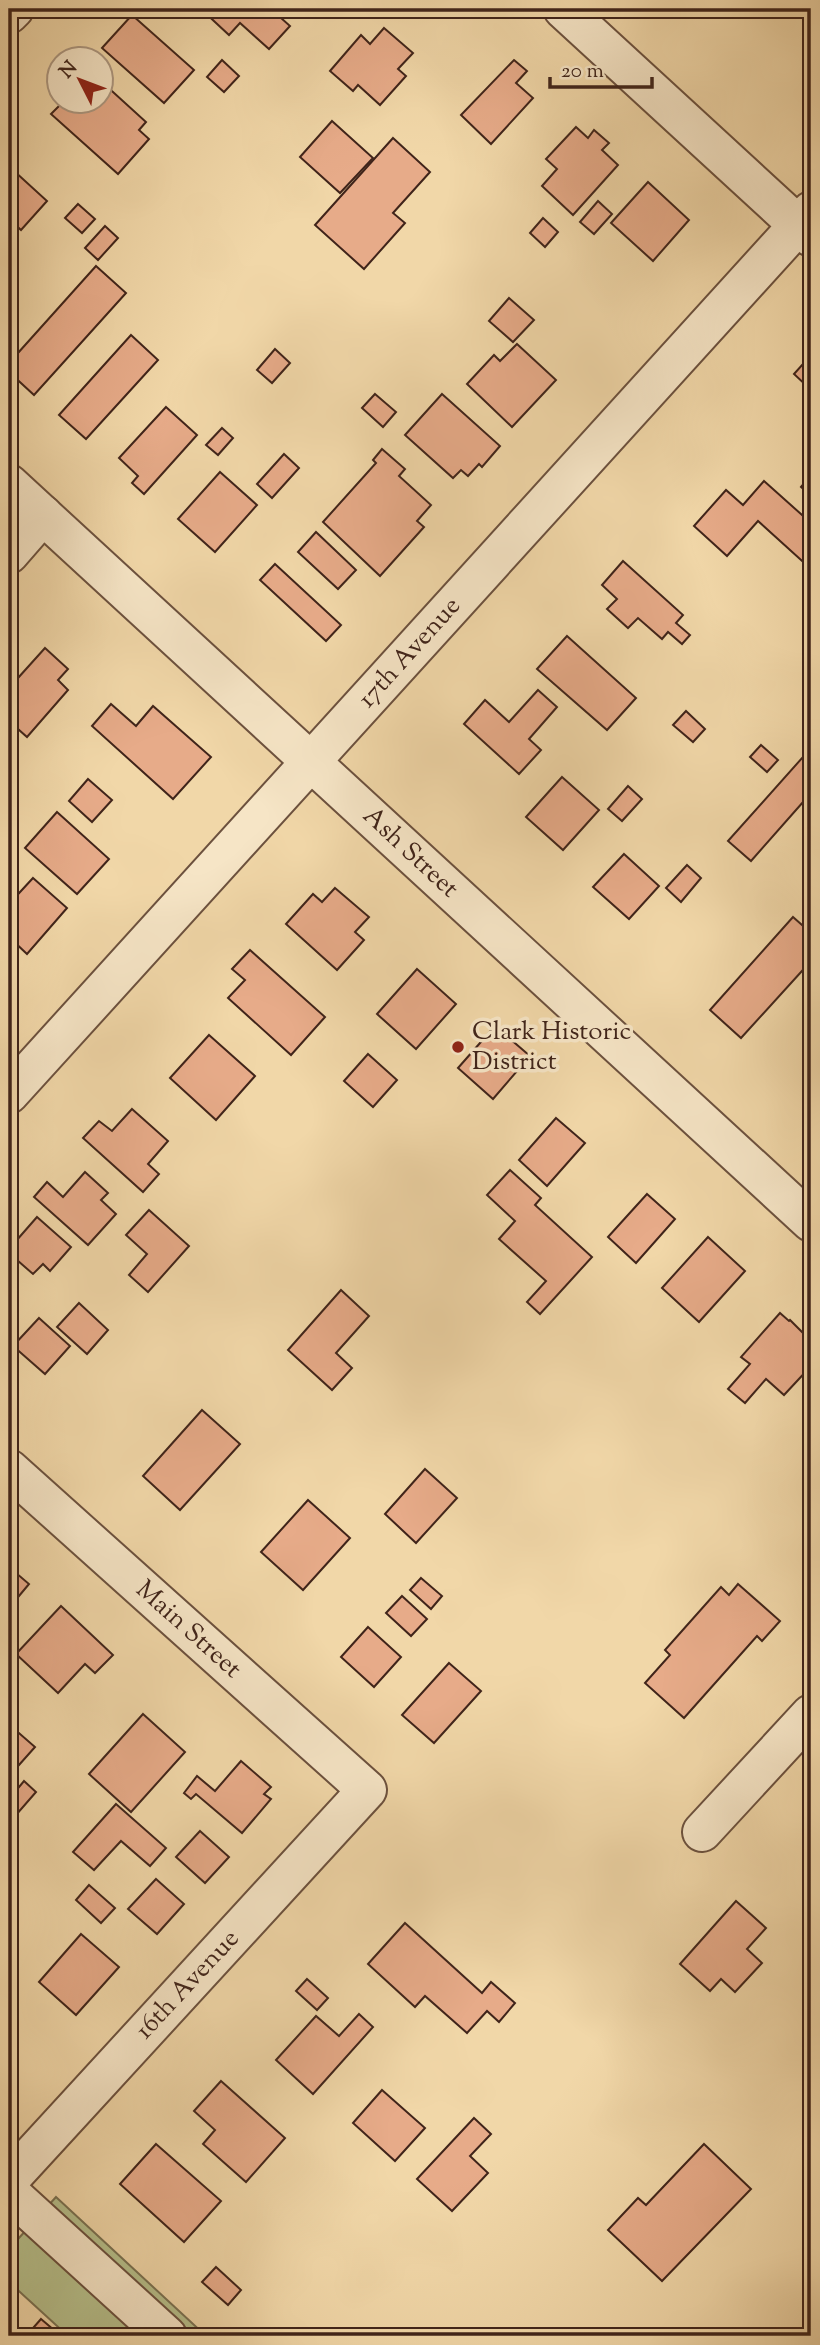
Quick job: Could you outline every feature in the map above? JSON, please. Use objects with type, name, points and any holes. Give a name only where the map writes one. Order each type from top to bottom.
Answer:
[{"type":"street","points":[[9,14],[14,9]]},
{"type":"street","points":[[563,9],[807,225]]},
{"type":"street","name":"17th Avenue","points":[[9,1094],[311,761],[807,225]]},
{"type":"street","name":"Ash Street","points":[[9,484],[811,1222]]},
{"type":"street","points":[[9,554],[43,515]]},
{"type":"street","name":"Main Street","points":[[9,1469],[367,1790]]},
{"type":"street","points":[[702,1832],[811,1714]]},
{"type":"street","name":"16th Avenue","points":[[9,2180],[367,1790]]},
{"type":"street","points":[[9,2192],[167,2336]]},
{"type":"green space","points":[[56,2197],[206,2336],[68,2336],[9,2282],[9,2249]]},
{"type":"building","points":[[201,9],[252,9],[256,15],[262,9],[271,9],[290,26],[269,49],[240,23],[229,35]]},
{"type":"building","points":[[132,15],[194,70],[164,103],[116,60],[116,46],[104,46]]},
{"type":"building","points":[[384,28],[413,53],[398,69],[406,76],[380,105],[358,85],[353,91],[330,71],[361,35],[370,44]]},
{"type":"building","points":[[222,60],[239,76],[224,92],[207,77]]},
{"type":"building","points":[[514,60],[527,71],[516,83],[533,98],[491,144],[461,115]]},
{"type":"building","points":[[116,95],[146,122],[139,130],[149,139],[118,174],[53,116],[116,116]]},
{"type":"building","points":[[332,121],[373,158],[340,193],[300,157]]},
{"type":"building","points":[[576,127],[588,138],[594,130],[609,143],[602,150],[618,165],[573,215],[542,186],[557,169],[546,159]]},
{"type":"building","points":[[393,138],[430,172],[393,213],[405,223],[364,269],[315,225]]},
{"type":"building","points":[[13,170],[47,201],[21,230],[9,219],[9,174]]},
{"type":"building","points":[[648,182],[689,220],[653,261],[611,223]]},
{"type":"building","points":[[598,201],[612,214],[594,234],[580,222]]},
{"type":"building","points":[[78,204],[95,219],[82,233],[65,218]]},
{"type":"building","points":[[543,218],[558,232],[545,247],[530,233]]},
{"type":"building","points":[[105,226],[118,238],[98,260],[85,248]]},
{"type":"building","points":[[96,266],[126,293],[34,395],[9,372],[9,363]]},
{"type":"building","points":[[509,298],[534,320],[513,342],[489,321]]},
{"type":"building","points":[[131,335],[158,360],[86,439],[59,415]]},
{"type":"building","points":[[517,344],[556,380],[512,427],[467,384],[494,355],[500,361]]},
{"type":"building","points":[[275,349],[290,363],[272,383],[257,370]]},
{"type":"building","points":[[811,355],[811,390],[794,374]]},
{"type":"building","points":[[375,394],[396,412],[383,427],[362,408]]},
{"type":"building","points":[[442,394],[500,446],[482,467],[479,464],[468,476],[461,470],[453,478],[405,435]]},
{"type":"building","points":[[166,407],[197,435],[144,494],[132,483],[138,476],[119,458]]},
{"type":"building","points":[[222,428],[233,438],[218,455],[206,445]]},
{"type":"building","points":[[382,449],[405,469],[399,476],[431,505],[417,521],[424,527],[380,576],[323,522],[376,463],[373,460]]},
{"type":"building","points":[[284,454],[299,468],[272,498],[257,484]]},
{"type":"building","points":[[220,472],[257,505],[215,552],[178,519]]},
{"type":"building","points":[[811,475],[811,496],[801,487]]},
{"type":"building","points":[[764,481],[811,523],[811,569],[758,521],[727,556],[694,526],[726,490],[743,505]]},
{"type":"building","points":[[316,532],[356,570],[338,589],[298,552]]},
{"type":"building","points":[[623,561],[683,615],[676,623],[690,635],[682,644],[668,632],[662,639],[638,618],[628,628],[607,609],[617,599],[602,585]]},
{"type":"building","points":[[275,564],[341,625],[326,641],[260,580]]},
{"type":"building","points":[[567,636],[636,698],[607,730],[537,669]]},
{"type":"building","points":[[45,648],[68,669],[58,680],[68,690],[27,737],[9,721],[9,688]]},
{"type":"building","points":[[538,690],[557,707],[529,739],[541,750],[519,774],[464,724],[485,700],[509,722]]},
{"type":"building","points":[[111,704],[136,726],[153,706],[211,757],[173,799],[92,726]]},
{"type":"building","points":[[686,711],[705,729],[693,742],[673,725]]},
{"type":"building","points":[[761,745],[778,760],[767,772],[750,757]]},
{"type":"building","points":[[811,748],[811,793],[751,861],[728,841]]},
{"type":"building","points":[[562,777],[599,810],[563,850],[526,817]]},
{"type":"building","points":[[88,779],[112,800],[92,822],[69,801]]},
{"type":"building","points":[[628,786],[642,799],[622,821],[608,809]]},
{"type":"building","points":[[57,812],[109,859],[77,894],[25,848]]},
{"type":"building","points":[[624,854],[659,886],[629,919],[593,887]]},
{"type":"building","points":[[687,865],[701,878],[681,902],[666,888]]},
{"type":"building","points":[[33,878],[67,908],[27,954],[9,937],[9,904]]},
{"type":"building","points":[[335,888],[369,917],[355,932],[364,940],[337,970],[286,924],[313,894],[322,902]]},
{"type":"building","points":[[793,917],[811,933],[811,961],[741,1038],[710,1010]]},
{"type":"building","points":[[250,950],[325,1017],[291,1055],[228,998],[245,980],[232,969]]},
{"type":"building","points":[[417,969],[456,1004],[416,1049],[377,1014]]},
{"type":"building","points":[[495,1026],[530,1056],[493,1099],[458,1068]]},
{"type":"building","points":[[209,1035],[255,1076],[216,1120],[170,1078]]},
{"type":"building","points":[[368,1054],[397,1080],[373,1107],[344,1081]]},
{"type":"building","points":[[811,1075],[811,1090],[804,1083]]},
{"type":"building","points":[[132,1109],[168,1141],[148,1164],[159,1174],[143,1192],[83,1138],[99,1121],[112,1131]]},
{"type":"building","points":[[556,1118],[585,1143],[547,1186],[519,1160]]},
{"type":"building","points":[[510,1170],[541,1198],[535,1205],[592,1257],[540,1314],[527,1302],[546,1281],[499,1239],[515,1221],[487,1195]]},
{"type":"building","points":[[85,1172],[108,1193],[101,1200],[116,1214],[88,1245],[34,1197],[47,1182],[63,1197]]},
{"type":"building","points":[[647,1194],[675,1219],[636,1263],[608,1237]]},
{"type":"building","points":[[149,1210],[189,1246],[148,1292],[129,1275],[147,1254],[126,1235]]},
{"type":"building","points":[[37,1217],[71,1247],[50,1271],[43,1264],[33,1274],[9,1253],[9,1249]]},
{"type":"building","points":[[708,1237],[745,1271],[699,1322],[662,1288]]},
{"type":"building","points":[[341,1290],[369,1316],[336,1353],[352,1368],[332,1390],[288,1350]]},
{"type":"building","points":[[79,1303],[108,1330],[87,1354],[57,1327]]},
{"type":"building","points":[[780,1313],[811,1341],[811,1366],[784,1395],[766,1379],[745,1403],[728,1389],[750,1364],[741,1357]]},
{"type":"building","points":[[39,1318],[70,1346],[45,1374],[13,1346]]},
{"type":"building","points":[[202,1410],[240,1444],[180,1510],[143,1476]]},
{"type":"building","points":[[425,1469],[457,1498],[416,1543],[385,1514]]},
{"type":"building","points":[[308,1500],[350,1538],[303,1590],[261,1552]]},
{"type":"building","points":[[9,1567],[29,1584],[9,1608]]},
{"type":"building","points":[[421,1578],[442,1596],[431,1609],[410,1590]]},
{"type":"building","points":[[738,1584],[780,1621],[762,1641],[757,1636],[684,1718],[645,1683],[670,1655],[665,1650],[721,1587],[729,1595]]},
{"type":"building","points":[[402,1596],[427,1619],[411,1636],[386,1613]]},
{"type":"building","points":[[61,1606],[113,1655],[95,1673],[85,1664],[58,1693],[16,1654]]},
{"type":"building","points":[[368,1627],[401,1657],[374,1687],[341,1657]]},
{"type":"building","points":[[449,1663],[481,1691],[434,1743],[402,1715]]},
{"type":"building","points":[[143,1714],[185,1752],[131,1812],[89,1774]]},
{"type":"building","points":[[12,1727],[35,1747],[11,1774],[9,1731]]},
{"type":"building","points":[[241,1761],[271,1787],[264,1794],[271,1799],[242,1833],[196,1794],[191,1799],[184,1793],[197,1776],[215,1791]]},
{"type":"building","points":[[24,1781],[36,1792],[16,1815],[9,1808],[9,1799]]},
{"type":"building","points":[[116,1804],[166,1848],[150,1866],[121,1841],[94,1870],[73,1852]]},
{"type":"building","points":[[200,1831],[229,1857],[205,1883],[176,1857]]},
{"type":"building","points":[[156,1879],[184,1904],[157,1934],[128,1909]]},
{"type":"building","points":[[89,1885],[115,1908],[101,1923],[76,1900]]},
{"type":"building","points":[[736,1901],[766,1928],[747,1949],[762,1963],[735,1992],[721,1979],[710,1991],[680,1964]]},
{"type":"building","points":[[405,1923],[482,1993],[491,1982],[515,2003],[499,2022],[487,2011],[467,2033],[425,1996],[415,2007],[368,1964]]},
{"type":"building","points":[[81,1934],[119,1967],[76,2015],[39,1982]]},
{"type":"building","points":[[307,1979],[328,1998],[317,2010],[296,1991]]},
{"type":"building","points":[[359,2014],[373,2027],[313,2094],[276,2060],[316,2016],[339,2036]]},
{"type":"building","points":[[221,2081],[285,2138],[246,2182],[203,2144],[215,2130],[194,2111]]},
{"type":"building","points":[[382,2090],[425,2128],[395,2161],[353,2123]]},
{"type":"building","points":[[474,2118],[491,2134],[470,2156],[488,2173],[452,2211],[417,2179]]},
{"type":"building","points":[[156,2144],[221,2201],[184,2242],[120,2184]]},
{"type":"building","points":[[704,2144],[751,2189],[662,2281],[608,2230],[638,2198],[646,2205]]},
{"type":"building","points":[[216,2267],[241,2290],[228,2305],[202,2282]]},
{"type":"building","points":[[41,2319],[61,2336],[26,2336]]},
{"type":"place","name":"Clark Historic District","points":[[458,1047]]}]
